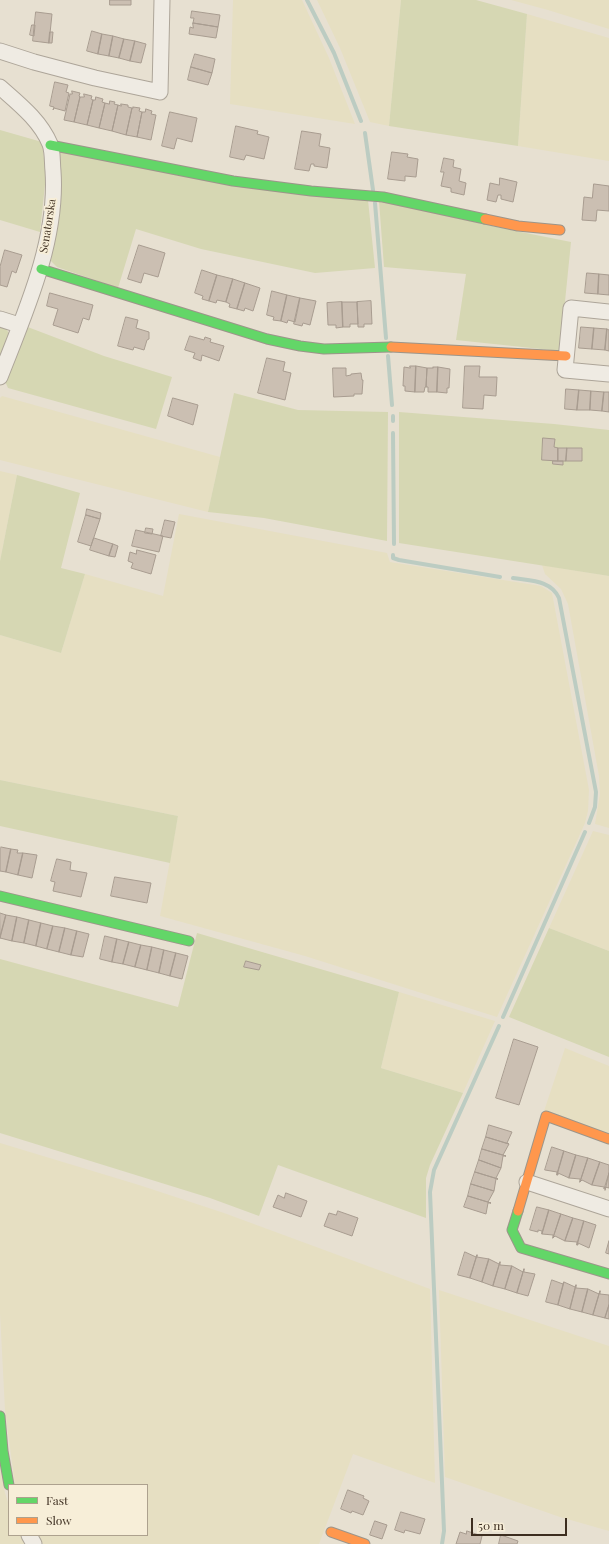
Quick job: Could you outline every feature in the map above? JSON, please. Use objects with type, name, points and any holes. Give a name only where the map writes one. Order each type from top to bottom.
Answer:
[{"type":"street","points":[[0,51],[34,62],[95,78],[160,92],[162,0]]},
{"type":"street","name":"Senatorska","points":[[0,87],[30,114],[43,130],[50,145],[54,182],[49,231],[41,269],[0,377]]},
{"type":"street","points":[[50,145],[233,181],[311,191],[382,197],[518,226],[560,230]]},
{"type":"street","points":[[41,269],[245,332],[300,346],[324,349],[398,347],[566,356]]},
{"type":"street","points":[[609,312],[571,308],[565,370],[609,374]]},
{"type":"street","points":[[0,319],[19,325]]},
{"type":"street","points":[[0,896],[189,942]]},
{"type":"street","points":[[609,1138],[546,1116],[512,1230],[521,1248],[609,1274]]},
{"type":"street","points":[[527,1182],[609,1209]]},
{"type":"street","points":[[0,1416],[3,1451],[10,1484]]},
{"type":"street","points":[[331,1532],[365,1544]]},
{"type":"shaded area","points":[[233,0],[302,0],[329,58],[355,124],[230,104]]},
{"type":"shaded area","points":[[317,0],[401,0],[389,126],[370,122],[340,48]]},
{"type":"shaded area","points":[[511,0],[609,0],[609,29],[548,10]]},
{"type":"shaded area","points":[[527,14],[609,38],[609,161],[518,146]]},
{"type":"shaded area","points":[[2,396],[220,457],[208,512],[0,460],[0,398]]},
{"type":"shaded area","points":[[0,471],[17,475],[0,561]]},
{"type":"shaded area","points":[[179,514],[387,553],[390,562],[541,586],[552,593],[589,790],[588,811],[585,823],[497,1017],[305,956],[160,916],[178,816],[0,780],[0,635],[61,653],[85,574],[163,596]]},
{"type":"shaded area","points":[[542,565],[609,576],[609,828],[595,824],[600,794],[599,776],[568,604],[561,589],[545,574]]},
{"type":"shaded area","points":[[593,831],[609,835],[609,951],[549,928]]},
{"type":"shaded area","points":[[399,992],[495,1021],[463,1093],[381,1068]]},
{"type":"shaded area","points":[[565,1048],[609,1066],[609,1144],[541,1120]]},
{"type":"shaded area","points":[[0,1143],[139,1185],[224,1213],[430,1289],[435,1483],[353,1454],[319,1544],[43,1544],[38,1536],[148,1536],[148,1484],[15,1484],[5,1410],[0,1313]]},
{"type":"shaded area","points":[[439,1290],[609,1346],[609,1531],[560,1517],[445,1477]]},
{"type":"shaded area","points":[[0,1468],[8,1502],[8,1536],[22,1536],[27,1544],[0,1544]]},
{"type":"green space","points":[[401,0],[476,0],[527,14],[518,146],[389,126]]},
{"type":"green space","points":[[0,130],[42,142],[46,175],[40,232],[0,220]]},
{"type":"green space","points":[[57,149],[368,200],[375,268],[315,273],[201,249],[136,229],[118,288],[57,267],[51,261],[61,173]]},
{"type":"green space","points":[[379,201],[571,242],[560,351],[456,340],[466,274],[384,267]]},
{"type":"green space","points":[[0,325],[5,327],[10,335],[0,363]]},
{"type":"green space","points":[[25,326],[104,356],[172,377],[156,429],[8,388],[4,379]]},
{"type":"green space","points":[[234,393],[298,410],[388,412],[387,541],[264,518],[208,512]]},
{"type":"green space","points":[[399,412],[554,424],[609,430],[609,576],[399,543]]},
{"type":"green space","points":[[17,475],[80,493],[61,568],[85,574],[61,653],[0,635],[0,561]]},
{"type":"green space","points":[[0,780],[178,816],[170,863],[0,826]]},
{"type":"green space","points":[[549,928],[609,951],[609,1057],[509,1017]]},
{"type":"green space","points":[[197,933],[399,992],[381,1068],[463,1093],[430,1165],[426,1178],[426,1218],[278,1165],[259,1216],[210,1198],[0,1133],[0,959],[178,1007]]},
{"type":"building","points":[[110,0],[131,0],[131,5],[110,5]]},
{"type":"building","points":[[192,11],[220,15],[218,27],[193,23],[194,18],[191,18]]},
{"type":"building","points":[[36,12],[52,14],[49,43],[33,41]]},
{"type":"building","points":[[193,23],[218,27],[216,38],[189,34],[190,27],[193,28]]},
{"type":"building","points":[[32,25],[35,25],[34,36],[30,35]]},
{"type":"building","points":[[92,31],[102,34],[98,54],[87,51]]},
{"type":"building","points":[[50,32],[53,32],[52,43],[49,43]]},
{"type":"building","points":[[102,34],[113,36],[109,56],[98,54]]},
{"type":"building","points":[[113,36],[124,39],[119,58],[109,56]]},
{"type":"building","points":[[124,39],[135,41],[130,61],[119,58]]},
{"type":"building","points":[[135,41],[146,44],[141,63],[130,61]]},
{"type":"building","points":[[195,54],[215,59],[212,73],[191,67]]},
{"type":"building","points":[[191,67],[212,73],[208,85],[188,80]]},
{"type":"building","points":[[55,82],[68,85],[66,92],[69,93],[65,111],[54,108],[53,110],[54,107],[50,106]]},
{"type":"building","points":[[72,91],[80,93],[74,122],[64,120]]},
{"type":"building","points":[[84,94],[92,96],[91,99],[93,100],[87,125],[74,122],[80,97],[84,97]]},
{"type":"building","points":[[96,97],[103,99],[102,102],[105,103],[99,128],[87,125],[93,100],[95,100]]},
{"type":"building","points":[[110,101],[115,102],[114,104],[118,105],[112,131],[99,128],[105,103],[109,104]]},
{"type":"building","points":[[121,104],[128,105],[128,107],[132,108],[126,135],[112,131],[118,105],[121,106]]},
{"type":"building","points":[[133,107],[140,108],[139,111],[142,112],[137,137],[126,135]]},
{"type":"building","points":[[146,109],[152,111],[151,114],[156,115],[151,140],[137,137],[142,112],[145,112]]},
{"type":"building","points":[[170,112],[197,118],[192,142],[177,138],[174,149],[162,146]]},
{"type":"building","points":[[236,126],[258,131],[257,134],[269,137],[264,159],[246,155],[244,160],[230,157]]},
{"type":"building","points":[[302,131],[321,134],[319,146],[330,148],[327,168],[314,166],[314,164],[311,164],[309,171],[295,169]]},
{"type":"building","points":[[392,152],[408,154],[407,157],[418,159],[416,177],[405,176],[405,181],[388,179]]},
{"type":"building","points":[[444,158],[454,160],[453,167],[461,169],[459,181],[466,183],[464,195],[451,192],[451,188],[441,186],[444,172],[441,172]]},
{"type":"building","points":[[500,178],[517,182],[513,202],[501,199],[501,195],[498,195],[496,202],[487,200],[490,183],[499,185]]},
{"type":"building","points":[[594,184],[609,186],[609,211],[597,210],[596,221],[582,220],[584,197],[592,198]]},
{"type":"building","points":[[139,245],[165,253],[158,277],[144,273],[141,283],[128,279]]},
{"type":"building","points":[[5,250],[22,255],[16,273],[12,271],[7,287],[0,285],[0,267]]},
{"type":"building","points":[[202,270],[217,275],[209,301],[202,299],[203,296],[195,293]]},
{"type":"building","points":[[587,273],[599,274],[598,294],[585,293]]},
{"type":"building","points":[[599,274],[609,275],[609,295],[598,294]]},
{"type":"building","points":[[217,275],[233,279],[226,302],[217,300],[216,303],[209,301]]},
{"type":"building","points":[[233,279],[245,283],[237,309],[229,307],[230,304],[226,302]]},
{"type":"building","points":[[245,283],[260,288],[253,311],[245,308],[244,311],[237,309]]},
{"type":"building","points":[[272,291],[287,295],[281,321],[273,320],[274,317],[267,315]]},
{"type":"building","points":[[50,293],[93,305],[89,320],[83,318],[78,333],[53,325],[58,309],[47,306]]},
{"type":"building","points":[[287,295],[300,298],[295,322],[288,320],[287,323],[281,321]]},
{"type":"building","points":[[300,298],[316,301],[310,325],[303,323],[302,326],[294,324]]},
{"type":"building","points":[[371,301],[372,324],[364,324],[364,327],[358,327],[357,302]]},
{"type":"building","points":[[342,302],[357,302],[358,324],[350,324],[350,327],[343,327]]},
{"type":"building","points":[[342,302],[343,327],[336,328],[336,325],[328,325],[327,303]]},
{"type":"building","points":[[126,317],[138,320],[136,328],[149,332],[149,339],[147,340],[144,350],[134,347],[133,350],[118,346]]},
{"type":"building","points":[[581,327],[594,328],[592,349],[579,348]]},
{"type":"building","points":[[594,328],[607,329],[605,350],[592,349]]},
{"type":"building","points":[[607,329],[609,330],[609,351],[605,350]]},
{"type":"building","points":[[190,336],[204,340],[205,337],[211,339],[210,342],[224,346],[219,361],[202,355],[201,361],[193,358],[195,353],[185,350]]},
{"type":"building","points":[[267,358],[285,362],[283,371],[291,373],[285,400],[258,393]]},
{"type":"building","points":[[410,366],[416,366],[415,392],[405,391],[405,386],[403,386],[404,367],[410,368]]},
{"type":"building","points":[[416,366],[427,368],[426,387],[424,392],[415,392]]},
{"type":"building","points":[[465,366],[480,366],[479,377],[497,377],[496,396],[484,395],[483,409],[463,408]]},
{"type":"building","points":[[438,367],[437,392],[428,392],[428,387],[426,387],[427,368]]},
{"type":"building","points":[[438,367],[450,369],[449,388],[447,388],[447,393],[437,392]]},
{"type":"building","points":[[333,368],[346,368],[346,376],[361,373],[363,380],[362,394],[334,397]]},
{"type":"building","points":[[566,389],[579,390],[577,410],[565,409]]},
{"type":"building","points":[[579,390],[591,391],[590,410],[577,410]]},
{"type":"building","points":[[591,391],[604,392],[602,411],[590,410]]},
{"type":"building","points":[[604,392],[609,392],[609,412],[602,411]]},
{"type":"building","points":[[173,398],[198,405],[193,425],[168,416]]},
{"type":"building","points":[[543,438],[555,439],[554,447],[558,448],[558,461],[542,460]]},
{"type":"building","points":[[558,448],[567,448],[566,461],[558,461]]},
{"type":"building","points":[[567,448],[582,448],[582,461],[566,461]]},
{"type":"building","points":[[553,461],[563,461],[563,465],[553,464]]},
{"type":"building","points":[[87,509],[101,513],[100,519],[86,515]]},
{"type":"building","points":[[86,515],[100,519],[91,546],[78,542]]},
{"type":"building","points":[[165,520],[175,522],[171,538],[161,536]]},
{"type":"building","points":[[146,528],[153,529],[152,534],[145,533]]},
{"type":"building","points":[[136,530],[163,536],[159,552],[132,546]]},
{"type":"building","points":[[94,538],[113,544],[109,556],[90,550]]},
{"type":"building","points":[[113,544],[118,546],[115,557],[109,556]]},
{"type":"building","points":[[137,550],[156,555],[151,574],[131,568],[133,563],[128,561],[130,552],[136,554]]},
{"type":"building","points":[[1,847],[11,849],[6,872],[0,871]]},
{"type":"building","points":[[11,849],[18,850],[17,853],[23,853],[18,875],[6,872]]},
{"type":"building","points":[[23,853],[37,855],[32,878],[18,875]]},
{"type":"building","points":[[57,859],[71,862],[70,870],[87,873],[81,897],[53,891],[55,882],[51,881]]},
{"type":"building","points":[[115,877],[151,883],[147,903],[111,896]]},
{"type":"building","points":[[0,913],[6,915],[0,938]]},
{"type":"building","points":[[6,915],[17,917],[12,941],[0,938]]},
{"type":"building","points":[[17,917],[29,920],[24,943],[12,941]]},
{"type":"building","points":[[29,920],[41,923],[36,946],[24,943]]},
{"type":"building","points":[[41,923],[53,926],[47,949],[36,946]]},
{"type":"building","points":[[53,926],[65,928],[59,952],[47,949]]},
{"type":"building","points":[[65,928],[77,931],[71,955],[59,952]]},
{"type":"building","points":[[77,931],[89,934],[83,957],[71,955]]},
{"type":"building","points":[[105,936],[117,939],[112,962],[100,959]]},
{"type":"building","points":[[117,939],[129,942],[123,964],[112,962]]},
{"type":"building","points":[[129,942],[141,945],[135,967],[123,964]]},
{"type":"building","points":[[141,945],[152,947],[147,970],[135,967]]},
{"type":"building","points":[[152,947],[164,950],[159,973],[147,970]]},
{"type":"building","points":[[164,950],[176,953],[170,976],[159,973]]},
{"type":"building","points":[[176,953],[188,956],[182,979],[170,976]]},
{"type":"building","points":[[246,961],[261,965],[259,970],[244,967]]},
{"type":"building","points":[[514,1039],[538,1047],[519,1105],[496,1098]]},
{"type":"building","points":[[489,1125],[512,1132],[507,1143],[509,1144],[486,1137]]},
{"type":"building","points":[[486,1137],[509,1144],[503,1155],[506,1156],[482,1149]]},
{"type":"building","points":[[552,1147],[564,1151],[557,1175],[557,1172],[545,1170]]},
{"type":"building","points":[[482,1149],[506,1156],[503,1156],[501,1168],[479,1160]]},
{"type":"building","points":[[564,1151],[576,1155],[569,1178],[558,1173],[557,1175]]},
{"type":"building","points":[[576,1155],[588,1158],[580,1182],[580,1179],[569,1178]]},
{"type":"building","points":[[588,1158],[600,1162],[592,1185],[582,1180],[580,1182]]},
{"type":"building","points":[[479,1160],[501,1168],[496,1178],[498,1179],[475,1172]]},
{"type":"building","points":[[600,1162],[609,1165],[609,1173],[604,1189],[604,1187],[592,1185]]},
{"type":"building","points":[[475,1172],[498,1179],[496,1179],[494,1191],[471,1184]]},
{"type":"building","points":[[609,1173],[609,1188],[606,1187]]},
{"type":"building","points":[[471,1184],[494,1191],[488,1202],[491,1203],[468,1196]]},
{"type":"building","points":[[286,1193],[307,1201],[301,1217],[273,1207],[278,1195],[284,1198]]},
{"type":"building","points":[[468,1196],[491,1203],[488,1203],[486,1214],[464,1207]]},
{"type":"building","points":[[537,1207],[549,1210],[542,1234],[542,1231],[538,1230],[538,1232],[530,1230]]},
{"type":"building","points":[[549,1210],[561,1214],[553,1238],[553,1235],[542,1234]]},
{"type":"building","points":[[338,1211],[358,1218],[352,1236],[324,1226],[329,1213],[336,1215]]},
{"type":"building","points":[[561,1214],[573,1218],[565,1241],[555,1236],[553,1238]]},
{"type":"building","points":[[573,1218],[584,1221],[577,1245],[577,1242],[565,1241]]},
{"type":"building","points":[[584,1221],[596,1225],[589,1248],[578,1243],[577,1245]]},
{"type":"building","points":[[609,1241],[609,1254],[606,1253]]},
{"type":"building","points":[[465,1252],[476,1257],[477,1255],[470,1278],[458,1275]]},
{"type":"building","points":[[477,1255],[477,1257],[489,1259],[482,1282],[470,1278]]},
{"type":"building","points":[[489,1259],[499,1264],[500,1262],[493,1286],[482,1282]]},
{"type":"building","points":[[500,1262],[500,1265],[512,1266],[505,1289],[493,1286]]},
{"type":"building","points":[[512,1266],[523,1272],[524,1269],[517,1293],[505,1289]]},
{"type":"building","points":[[524,1269],[524,1272],[535,1274],[528,1296],[517,1293]]},
{"type":"building","points":[[552,1280],[563,1284],[564,1282],[558,1305],[546,1302]]},
{"type":"building","points":[[564,1282],[575,1287],[576,1285],[570,1309],[558,1305]]},
{"type":"building","points":[[576,1285],[576,1288],[588,1289],[582,1312],[570,1309]]},
{"type":"building","points":[[588,1289],[599,1294],[600,1291],[593,1315],[582,1312]]},
{"type":"building","points":[[600,1291],[600,1294],[609,1295],[609,1305],[605,1318],[593,1315]]},
{"type":"building","points":[[609,1305],[609,1319],[605,1318]]},
{"type":"building","points":[[348,1490],[364,1496],[363,1498],[369,1501],[363,1515],[352,1511],[351,1513],[341,1509]]},
{"type":"building","points":[[401,1512],[425,1519],[420,1534],[405,1530],[404,1533],[395,1530]]},
{"type":"building","points":[[375,1521],[387,1525],[382,1539],[370,1535]]},
{"type":"building","points":[[467,1531],[482,1536],[480,1544],[456,1544],[460,1532],[466,1534]]},
{"type":"building","points":[[501,1535],[518,1541],[517,1544],[499,1544]]},
{"type":"waterway","points":[[307,0],[334,53],[361,121]]},
{"type":"waterway","points":[[365,133],[373,190]]},
{"type":"waterway","points":[[375,203],[386,338]]},
{"type":"waterway","points":[[388,356],[392,405]]},
{"type":"waterway","points":[[393,416],[393,421]]},
{"type":"waterway","points":[[393,433],[394,544]]},
{"type":"waterway","points":[[393,555],[393,558],[399,560],[500,577]]},
{"type":"waterway","points":[[513,578],[540,582],[551,588],[559,598],[596,792],[595,807],[589,823]]},
{"type":"waterway","points":[[503,1017],[585,832]]},
{"type":"waterway","points":[[442,1544],[444,1531],[430,1192],[434,1170],[499,1026]]},
{"type":"traffic: fast","points":[[50,145],[233,181],[311,191],[383,197],[485,219]]},
{"type":"traffic: fast","points":[[41,269],[267,339],[324,349],[391,347]]},
{"type":"traffic: fast","points":[[0,896],[189,941]]},
{"type":"traffic: fast","points":[[518,1211],[512,1230],[521,1248],[609,1274]]},
{"type":"traffic: fast","points":[[0,1416],[3,1451],[9,1484]]},
{"type":"traffic: slow","points":[[485,219],[518,226],[560,230]]},
{"type":"traffic: slow","points":[[391,347],[566,356]]},
{"type":"traffic: slow","points":[[518,1211],[546,1116],[609,1139]]},
{"type":"traffic: slow","points":[[331,1532],[365,1544]]}]
